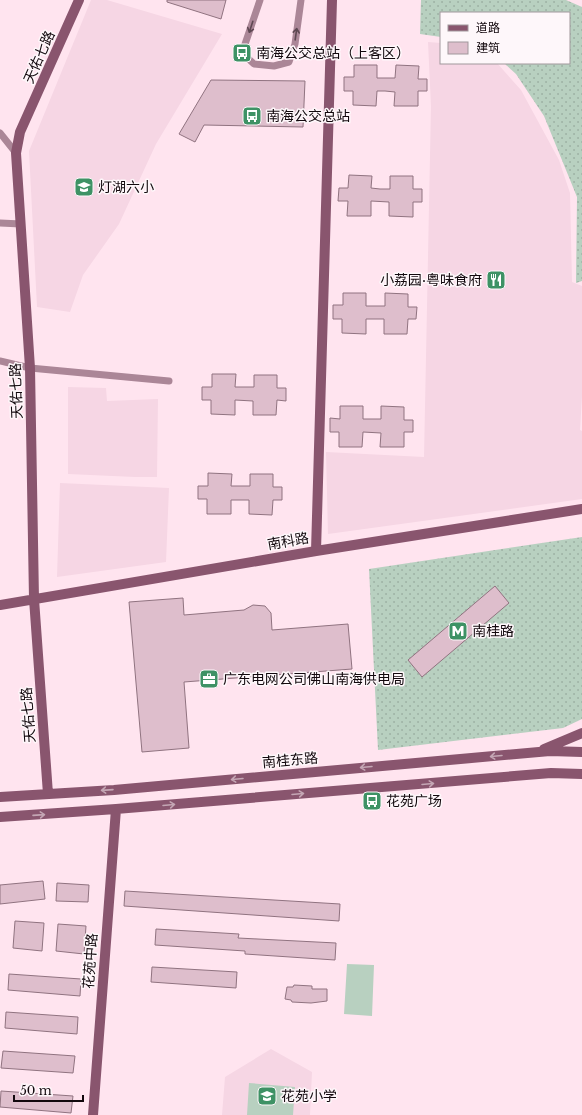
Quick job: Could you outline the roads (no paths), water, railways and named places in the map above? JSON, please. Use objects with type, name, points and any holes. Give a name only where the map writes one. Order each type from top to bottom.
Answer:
[{"type":"street","name":"天佑七路","points":[[48,794],[34,599],[30,368],[16,153],[20,132],[79,0]]},
{"type":"street","points":[[260,0],[242,54],[254,64],[274,66],[289,62],[295,44],[301,0]]},
{"type":"street","points":[[316,551],[332,0]]},
{"type":"street","points":[[0,133],[16,153]]},
{"type":"street","points":[[0,223],[20,224]]},
{"type":"street","points":[[0,361],[30,368],[169,381]]},
{"type":"street","name":"南科路","points":[[0,605],[316,551],[582,509]]},
{"type":"street","points":[[535,752],[582,733]]},
{"type":"street","name":"南桂东路","points":[[0,797],[114,790],[535,752],[582,752]]},
{"type":"street","points":[[543,774],[582,779]]},
{"type":"street","points":[[0,817],[543,774],[582,774]]},
{"type":"street","name":"花苑中路","points":[[93,1115],[116,809]]},
{"type":"place","name":"南海公交总站（上客区）","points":[[242,53]]},
{"type":"place","name":"南海公交总站","points":[[252,116]]},
{"type":"place","name":"灯湖六小","points":[[84,187]]},
{"type":"place","name":"小荔园·粤味食府","points":[[496,280]]},
{"type":"place","name":"南桂路","points":[[458,631]]},
{"type":"place","name":"广东电网公司佛山南海供电局","points":[[209,679]]},
{"type":"place","name":"花苑广场","points":[[372,801]]},
{"type":"place","name":"花苑小学","points":[[267,1096]]}]
